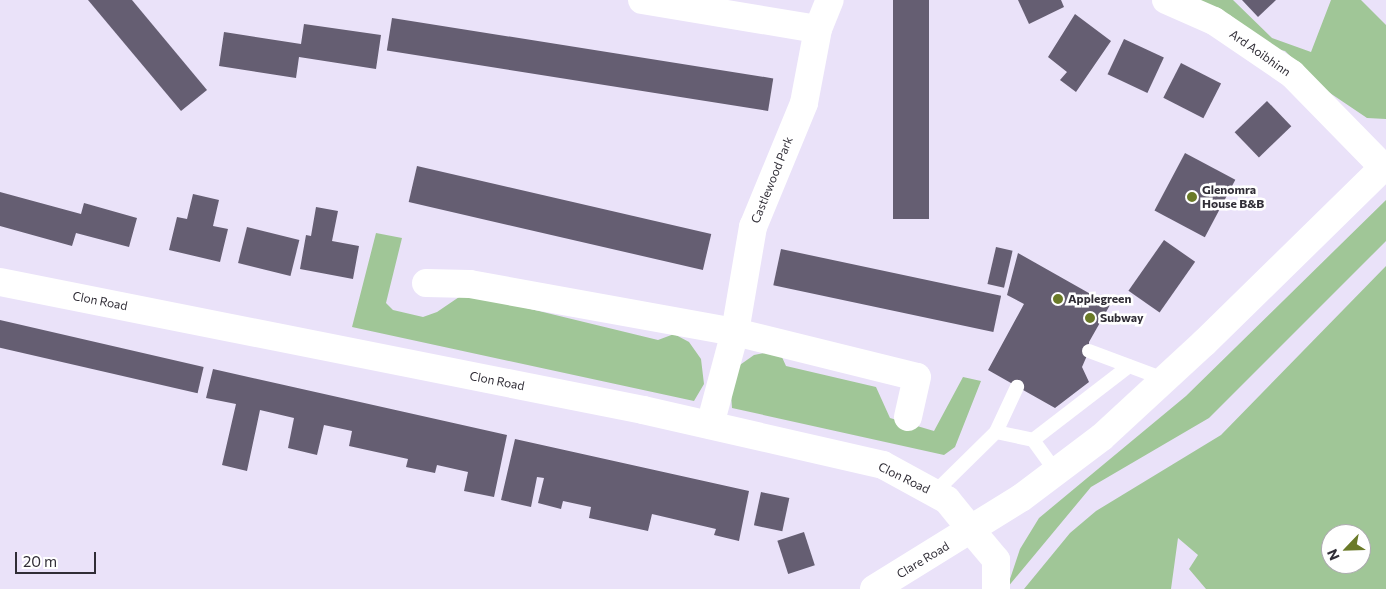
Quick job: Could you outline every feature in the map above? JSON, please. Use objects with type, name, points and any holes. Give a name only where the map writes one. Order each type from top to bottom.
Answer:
[{"type":"main road","points":[[642,0],[818,29]]},
{"type":"main road","name":"Castlewood Park","points":[[710,426],[735,332],[753,226],[804,103],[818,29],[830,0]]},
{"type":"main road","name":"Ard Aoibhinn","points":[[1166,0],[1214,21],[1292,74],[1385,166]]},
{"type":"main road","name":"Clare Road","points":[[874,589],[972,530],[1056,472],[1102,436],[1164,379],[1385,166]]},
{"type":"main road","name":"Clon Road","points":[[0,282],[710,426],[882,465],[947,500],[996,560],[996,589]]},
{"type":"main road","points":[[426,283],[470,284],[735,332],[917,378],[908,417]]},
{"type":"lane","points":[[1090,351],[1164,379]]},
{"type":"lane","points":[[1033,440],[1129,366]]},
{"type":"lane","points":[[934,493],[996,432],[1016,387]]},
{"type":"lane","points":[[996,432],[1033,440],[1056,472]]},
{"type":"green space","points":[[1193,0],[1233,0],[1272,38],[1311,52],[1331,0],[1361,0],[1386,25],[1386,119],[1367,118],[1324,89],[1285,51],[1268,47],[1230,15]]},
{"type":"green space","points":[[1386,200],[1386,241],[1209,418],[1091,487],[1007,588],[1020,549],[1039,518],[1186,396]]},
{"type":"green space","points":[[376,233],[402,238],[386,303],[393,310],[423,317],[437,312],[465,293],[658,340],[674,334],[689,342],[701,359],[704,384],[694,401],[352,327]]},
{"type":"green space","points":[[1386,266],[1386,589],[1206,589],[1189,569],[1198,555],[1178,538],[1171,589],[1024,589],[1070,533],[1096,511],[1221,435]]},
{"type":"green space","points":[[774,351],[781,355],[786,366],[876,387],[890,418],[934,431],[963,377],[981,381],[955,447],[944,455],[732,408],[731,394],[737,367],[754,355]]},
{"type":"building","points":[[88,0],[132,0],[207,90],[181,111]]},
{"type":"building","points":[[893,0],[929,0],[929,219],[893,219]]},
{"type":"building","points":[[1018,0],[1061,0],[1064,7],[1029,24]]},
{"type":"building","points":[[1242,0],[1276,0],[1258,17]]},
{"type":"building","points":[[1075,14],[1111,41],[1076,92],[1060,80],[1067,72],[1048,57]]},
{"type":"building","points":[[392,18],[773,78],[768,111],[387,51]]},
{"type":"building","points":[[304,24],[381,35],[376,69],[299,57],[296,78],[219,66],[224,32],[301,44]]},
{"type":"building","points":[[1124,39],[1164,58],[1147,93],[1108,74]]},
{"type":"building","points":[[1181,63],[1221,83],[1203,118],[1163,98]]},
{"type":"building","points":[[1267,101],[1291,126],[1259,157],[1235,132]]},
{"type":"building","points":[[1185,153],[1235,180],[1205,237],[1154,210]]},
{"type":"building","points":[[417,166],[711,234],[703,270],[409,202]]},
{"type":"building","points":[[0,192],[81,214],[84,203],[137,218],[129,247],[76,233],[72,246],[0,226]]},
{"type":"building","points":[[193,194],[219,200],[213,226],[228,229],[220,262],[169,250],[177,217],[187,219]]},
{"type":"building","points":[[316,207],[338,211],[332,241],[359,246],[353,279],[300,269],[306,235],[311,236]]},
{"type":"building","points":[[247,227],[299,240],[290,276],[238,263]]},
{"type":"building","points":[[1164,240],[1195,262],[1160,313],[1128,291]]},
{"type":"building","points":[[996,247],[1013,251],[1004,288],[987,284]]},
{"type":"building","points":[[781,249],[1001,296],[993,332],[773,285]]},
{"type":"building","points":[[1018,253],[1110,305],[1089,342],[1089,351],[1082,367],[1089,382],[1055,408],[988,370],[1024,304],[1007,295]]},
{"type":"building","points":[[0,320],[204,367],[198,393],[0,348]]},
{"type":"building","points":[[213,369],[507,435],[494,497],[464,491],[468,472],[437,465],[435,473],[406,467],[408,459],[349,446],[352,431],[324,425],[317,455],[288,448],[294,418],[260,410],[247,471],[222,465],[236,404],[206,398]]},
{"type":"building","points":[[515,439],[749,491],[739,541],[714,535],[716,529],[652,514],[648,531],[589,518],[591,507],[563,501],[561,509],[538,503],[544,478],[537,477],[531,507],[501,500]]},
{"type":"building","points":[[761,492],[789,498],[782,531],[754,525]]},
{"type":"building","points":[[804,532],[815,565],[788,574],[777,541]]},
{"type":"place","name":"Glenomra House B&B","points":[[1192,197]]},
{"type":"place","name":"Applegreen","points":[[1058,299]]},
{"type":"place","name":"Subway","points":[[1090,318]]}]
